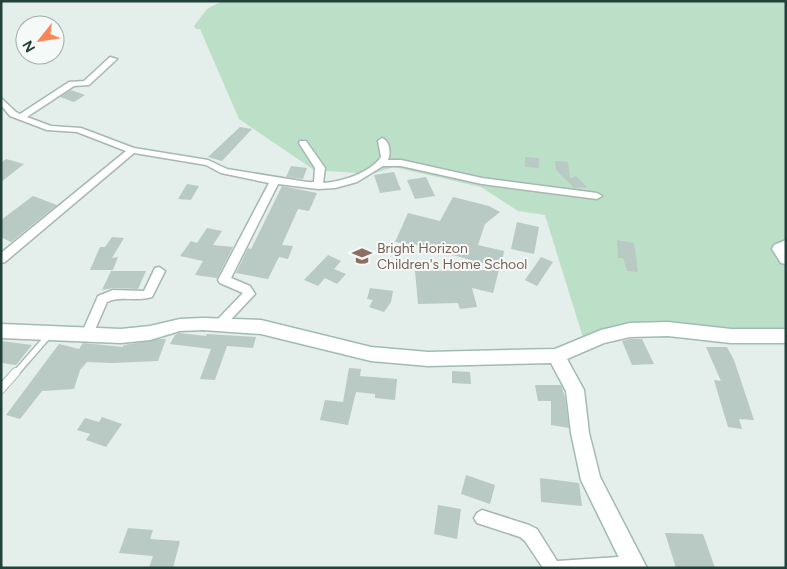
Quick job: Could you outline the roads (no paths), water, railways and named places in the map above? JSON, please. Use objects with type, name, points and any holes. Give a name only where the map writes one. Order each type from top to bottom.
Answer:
[{"type":"street","points":[[21,117],[72,84],[86,83],[113,59]]},
{"type":"street","points":[[1,100],[13,114],[50,128],[78,130],[132,150],[208,163],[224,171],[318,186],[345,184],[382,163],[387,158],[387,152],[382,141]]},
{"type":"street","points":[[303,143],[320,168],[318,186]]},
{"type":"street","points":[[1,260],[132,150]]},
{"type":"street","points":[[382,163],[401,163],[482,181],[597,196]]},
{"type":"street","points":[[219,326],[249,294],[246,289],[224,280],[276,179]]},
{"type":"street","points":[[786,245],[779,249],[786,259]]},
{"type":"street","points":[[87,335],[102,299],[111,295],[142,296],[148,294],[158,271]]},
{"type":"street","points":[[1,331],[120,336],[180,325],[203,324],[261,327],[372,354],[428,359],[556,356],[600,337],[630,330],[668,329],[731,336],[786,336]]},
{"type":"street","points":[[556,356],[575,390],[580,434],[591,480],[635,566],[559,568]]},
{"type":"street","points":[[482,518],[524,530],[531,535],[552,568]]},
{"type":"lane","points":[[1,389],[50,333]]},
{"type":"place","name":"Bright Horizon Children's Home School","points":[[362,256]]}]
